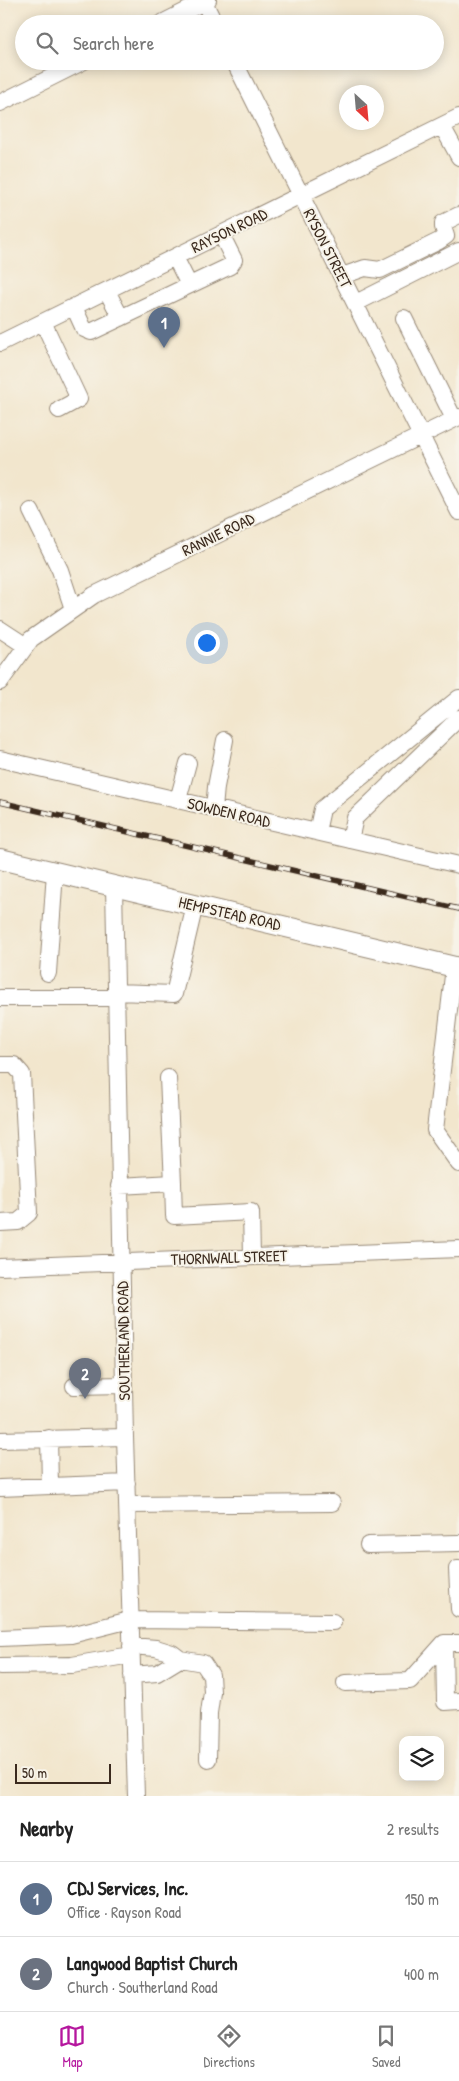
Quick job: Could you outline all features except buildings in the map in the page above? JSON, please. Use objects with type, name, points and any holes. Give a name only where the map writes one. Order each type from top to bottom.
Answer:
[{"type":"main road","name":"HEMPSTEAD ROAD","points":[[0,859],[457,968]]},
{"type":"street","points":[[178,15],[205,1],[211,15]]},
{"type":"street","points":[[0,103],[66,70]]},
{"type":"street","name":"RYSON STREET","points":[[239,70],[459,512]]},
{"type":"street","points":[[453,123],[459,157]]},
{"type":"street","name":"RAYSON ROAD","points":[[0,343],[302,194],[453,123]]},
{"type":"street","points":[[342,276],[364,268],[380,270],[439,241],[446,236],[443,223],[459,215]]},
{"type":"street","points":[[74,307],[84,329],[91,332],[230,266],[234,260],[221,234]]},
{"type":"street","points":[[356,303],[453,254],[439,241]]},
{"type":"street","points":[[175,257],[189,285]]},
{"type":"street","points":[[107,291],[121,318]]},
{"type":"street","points":[[404,318],[456,418]]},
{"type":"street","points":[[43,322],[79,399],[58,410]]},
{"type":"street","name":"RANNIE ROAD","points":[[0,682],[30,639],[94,595],[456,418]]},
{"type":"street","points":[[31,511],[60,570],[73,609]]},
{"type":"street","points":[[0,629],[26,646]]},
{"type":"street","points":[[317,832],[322,809],[459,698]]},
{"type":"street","points":[[350,840],[355,818],[459,718]]},
{"type":"street","points":[[214,809],[225,740]]},
{"type":"street","name":"SOWDEN ROAD","points":[[0,759],[350,840],[457,860]]},
{"type":"street","points":[[178,800],[188,763]]},
{"type":"street","points":[[48,973],[55,872]]},
{"type":"street","name":"SOUTHERLAND ROAD","points":[[114,886],[125,1437],[136,1796]]},
{"type":"street","points":[[0,998],[174,994],[196,905]]},
{"type":"street","points":[[457,968],[435,1130],[459,1164]]},
{"type":"street","points":[[0,1065],[14,1065],[22,1074],[29,1212],[18,1222],[0,1224]]},
{"type":"street","points":[[168,1078],[174,1216],[251,1212],[252,1256]]},
{"type":"street","points":[[119,1186],[173,1183]]},
{"type":"street","name":"THORNWALL STREET","points":[[0,1266],[459,1249]]},
{"type":"street","points":[[74,1386],[124,1385]]},
{"type":"street","points":[[0,1440],[125,1437]]},
{"type":"street","points":[[49,1438],[50,1486]]},
{"type":"street","points":[[0,1488],[127,1483]]},
{"type":"street","points":[[127,1505],[332,1503]]},
{"type":"street","points":[[368,1545],[459,1543]]},
{"type":"street","points":[[459,1568],[457,1569],[459,1609]]},
{"type":"street","points":[[0,1638],[71,1635],[130,1620],[333,1622]]},
{"type":"street","points":[[345,1683],[410,1681],[452,1643]]},
{"type":"street","points":[[452,1643],[445,1702],[459,1701]]},
{"type":"street","points":[[0,1666],[72,1665],[131,1651],[156,1648],[172,1653],[180,1659],[203,1663],[211,1675],[212,1692],[209,1713],[208,1759]]},
{"type":"street","points":[[132,1675],[157,1673],[180,1659]]},
{"type":"railway","points":[[0,802],[459,909]]},
{"type":"place","name":"CDJ Services, Inc.","points":[[164,348]]},
{"type":"place","name":"Langwood Baptist Church","points":[[85,1399]]}]
